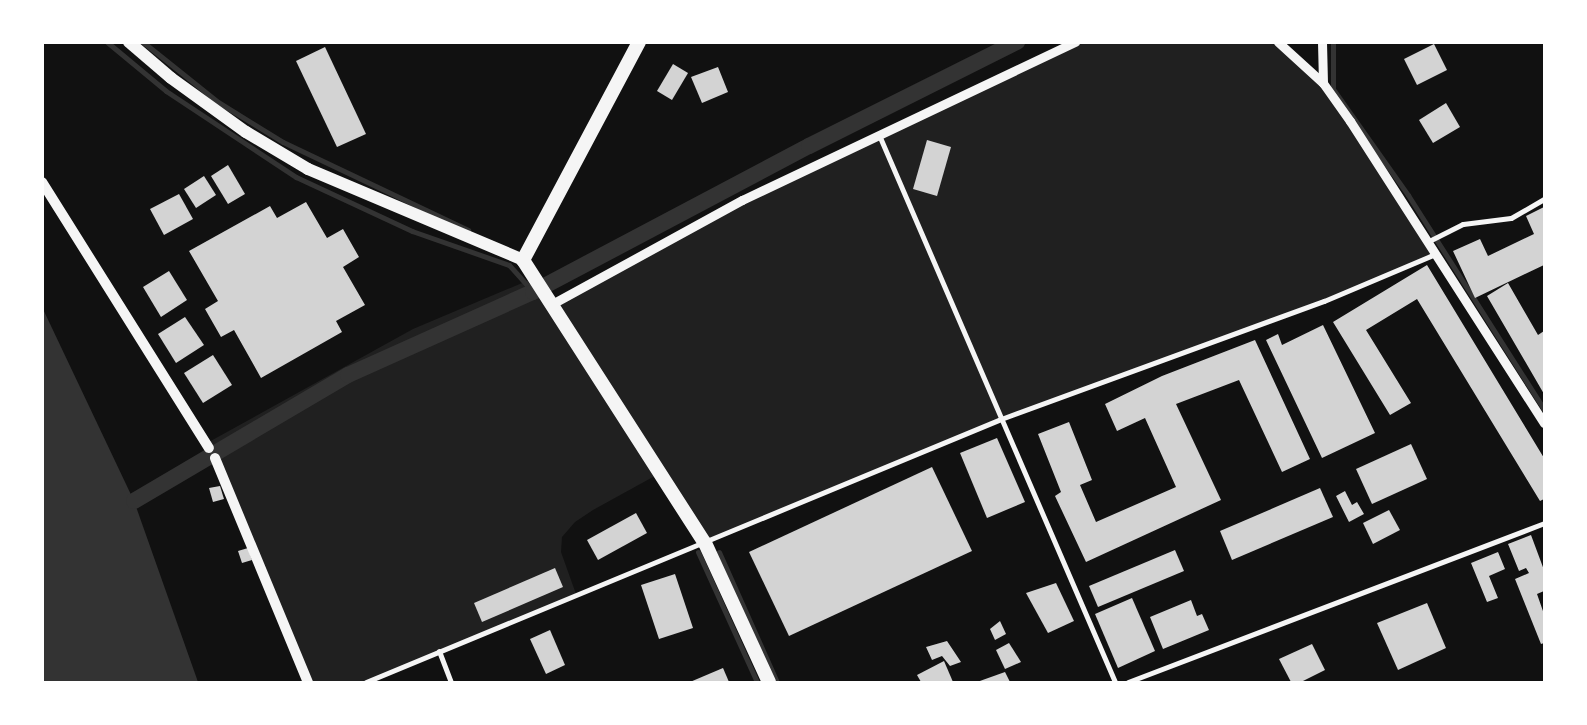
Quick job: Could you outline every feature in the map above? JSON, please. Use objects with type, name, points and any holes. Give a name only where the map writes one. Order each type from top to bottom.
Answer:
[{"type":"highway","points":[[639,42],[523,260],[705,543],[769,682]]},
{"type":"main road","points":[[129,42],[171,78],[239,126],[308,169],[523,260]]},
{"type":"main road","points":[[42,182],[209,448]]},
{"type":"main road","points":[[215,458],[308,682]]},
{"type":"street","points":[[552,304],[742,200],[1075,42]]},
{"type":"street","points":[[1278,42],[1323,83],[1544,423]]},
{"type":"street","points":[[1322,42],[1323,83]]},
{"type":"street","points":[[879,135],[1115,682]]},
{"type":"street","points":[[1427,242],[1463,224],[1511,218],[1544,199]]},
{"type":"street","points":[[366,682],[1001,419],[1324,301],[1435,254]]},
{"type":"street","points":[[1128,682],[1544,523]]},
{"type":"street","points":[[439,651],[451,682]]},
{"type":"shaded area","points":[[1075,43],[1278,43],[1323,83],[1435,254],[1384,277],[1001,419],[705,543],[662,472],[593,510],[575,522],[562,537],[561,552],[576,594],[366,682],[308,682],[207,443],[413,329],[534,278],[552,304],[742,200]]},
{"type":"shaded area","points":[[42,307],[134,501],[198,682],[43,682]]},
{"type":"building","points":[[1434,44],[1447,70],[1417,85],[1404,59]]},
{"type":"building","points":[[325,47],[366,134],[337,147],[296,61]]},
{"type":"building","points":[[673,64],[688,73],[672,100],[657,91]]},
{"type":"building","points":[[718,67],[728,92],[702,103],[691,77]]},
{"type":"building","points":[[1446,103],[1460,127],[1433,143],[1419,120]]},
{"type":"building","points":[[927,140],[951,147],[937,196],[913,189]]},
{"type":"building","points":[[228,165],[245,194],[228,204],[211,176]]},
{"type":"building","points":[[204,176],[216,195],[196,208],[184,189]]},
{"type":"building","points":[[179,194],[193,219],[164,235],[150,209]]},
{"type":"building","points":[[306,202],[327,238],[343,229],[359,257],[343,267],[365,305],[336,321],[342,332],[261,378],[234,330],[221,337],[205,309],[218,301],[189,251],[270,206],[277,218]]},
{"type":"building","points":[[1544,207],[1544,265],[1475,298],[1453,251],[1480,239],[1488,256],[1534,234],[1526,216]]},
{"type":"building","points":[[1427,265],[1544,458],[1544,499],[1540,501],[1417,299],[1366,330],[1411,403],[1390,415],[1333,322]]},
{"type":"building","points":[[169,271],[187,300],[161,317],[143,287]]},
{"type":"building","points":[[1508,283],[1538,335],[1544,331],[1544,394],[1487,296]]},
{"type":"building","points":[[185,317],[204,345],[176,363],[158,334]]},
{"type":"building","points":[[1323,325],[1375,433],[1322,458],[1266,340],[1278,334],[1282,345]]},
{"type":"building","points":[[1255,340],[1310,459],[1282,472],[1239,380],[1176,404],[1221,500],[1086,562],[1055,496],[1061,492],[1038,434],[1069,422],[1092,480],[1080,485],[1096,522],[1176,487],[1145,418],[1117,431],[1105,404],[1162,376]]},
{"type":"building","points":[[213,355],[232,385],[203,403],[184,373]]},
{"type":"building","points":[[997,438],[1025,502],[987,518],[960,453]]},
{"type":"building","points":[[1411,444],[1427,479],[1372,504],[1356,469]]},
{"type":"building","points":[[932,467],[972,551],[789,636],[749,552]]},
{"type":"building","points":[[220,486],[224,499],[213,502],[209,488]]},
{"type":"building","points":[[1320,488],[1333,517],[1232,560],[1220,531]]},
{"type":"building","points":[[1345,491],[1352,505],[1357,502],[1364,514],[1349,522],[1336,496]]},
{"type":"building","points":[[1389,510],[1400,530],[1373,544],[1363,523]]},
{"type":"building","points":[[636,513],[647,533],[598,560],[587,540]]},
{"type":"building","points":[[1531,535],[1544,570],[1544,591],[1537,594],[1544,614],[1544,643],[1541,644],[1515,579],[1529,573],[1526,568],[1519,571],[1508,544]]},
{"type":"building","points":[[248,548],[252,560],[242,563],[238,551]]},
{"type":"building","points":[[1175,550],[1184,571],[1098,607],[1089,586]]},
{"type":"building","points":[[1498,552],[1505,569],[1489,576],[1498,598],[1487,602],[1471,563]]},
{"type":"building","points":[[555,568],[563,587],[482,622],[474,603]]},
{"type":"building","points":[[675,574],[693,628],[659,639],[641,585]]},
{"type":"building","points":[[1056,583],[1074,621],[1048,633],[1026,593]]},
{"type":"building","points":[[1132,598],[1155,651],[1118,668],[1095,614]]},
{"type":"building","points":[[1191,600],[1197,616],[1202,614],[1209,630],[1163,649],[1150,617]]},
{"type":"building","points":[[1427,603],[1446,648],[1398,670],[1377,623]]},
{"type":"building","points":[[1000,621],[1006,634],[995,640],[990,629]]},
{"type":"building","points":[[550,630],[565,665],[546,674],[530,639]]},
{"type":"building","points":[[947,641],[961,662],[950,666],[942,656],[932,660],[926,647]]},
{"type":"building","points":[[1009,643],[1021,662],[1005,669],[996,650]]},
{"type":"building","points":[[1312,644],[1325,670],[1301,682],[1291,682],[1279,659]]},
{"type":"building","points":[[944,661],[953,682],[921,682],[917,675]]},
{"type":"building","points":[[723,668],[729,682],[690,682]]},
{"type":"building","points":[[1005,672],[1010,682],[977,682]]},
{"type":"waterway","points":[[107,42],[166,91],[296,177],[412,231],[509,265],[533,292]]},
{"type":"waterway","points":[[143,42],[218,102],[283,142],[468,230]]},
{"type":"waterway","points":[[134,501],[348,375],[533,292],[809,146],[1017,42]]},
{"type":"waterway","points":[[1333,42],[1333,89],[1408,195],[1544,409]]},
{"type":"waterway","points":[[698,552],[757,682]]},
{"type":"waterway","points":[[719,552],[777,682]]}]
